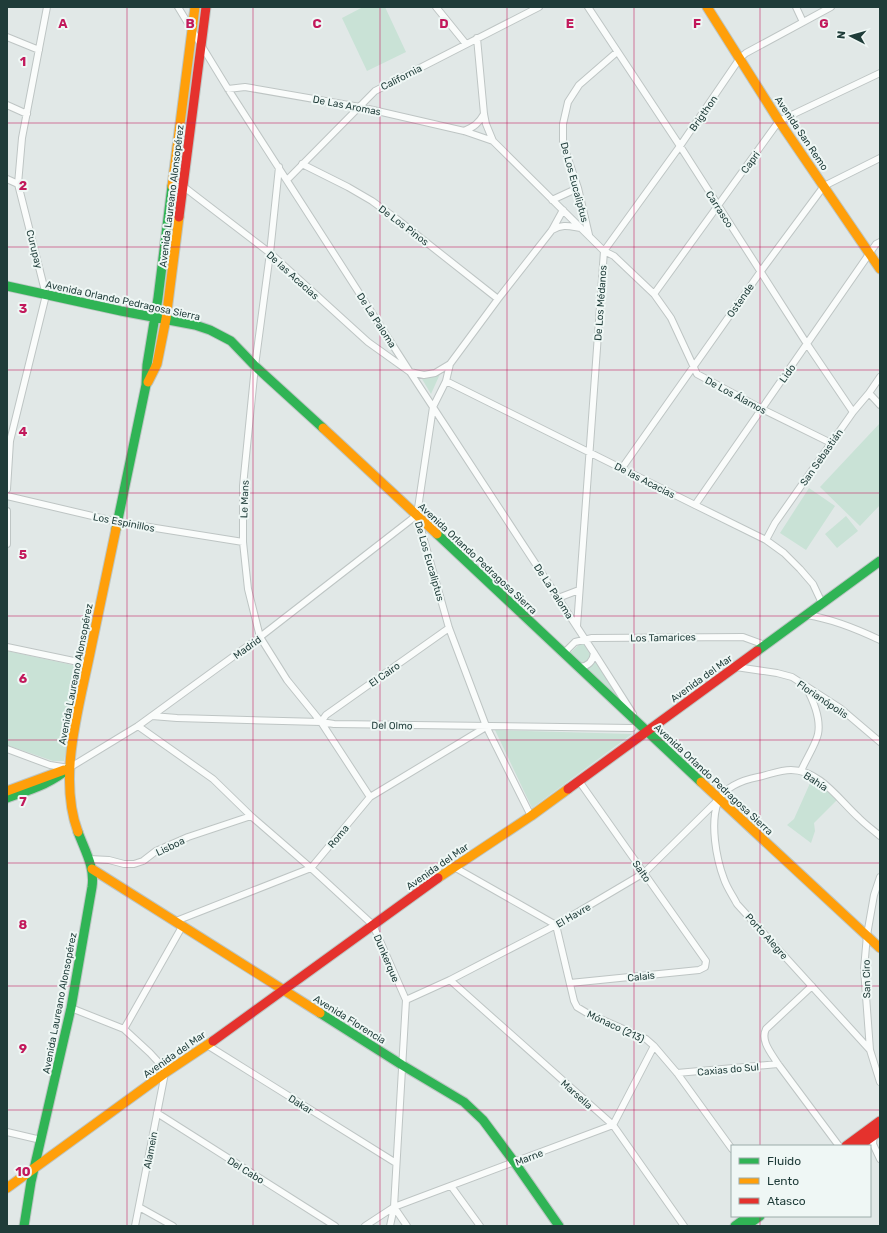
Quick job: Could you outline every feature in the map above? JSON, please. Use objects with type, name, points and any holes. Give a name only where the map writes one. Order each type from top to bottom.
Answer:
[{"type":"street","name":"Curupay","points":[[7,489],[10,441],[46,295],[18,184],[22,138],[47,7]]},
{"type":"street","name":"De La Paloma","points":[[178,7],[228,89],[410,372],[594,653],[634,725]]},
{"type":"street","name":"Avenida Laureano Alonsopérez","points":[[24,1226],[34,1168],[71,1008],[92,890],[92,869],[73,817],[70,795],[71,748],[146,385],[147,365],[156,317],[195,7]]},
{"type":"street","name":"Avenida Laureano Alonsopérez","points":[[146,385],[157,364],[166,319],[206,7]]},
{"type":"street","points":[[436,7],[466,44]]},
{"type":"street","name":"California","points":[[287,180],[375,91],[539,7]]},
{"type":"street","name":"Carrasco","points":[[588,7],[680,146],[807,344],[853,412]]},
{"type":"street","name":"Avenida San Remo","points":[[707,7],[779,121],[870,253],[880,270]]},
{"type":"street","points":[[796,7],[803,22]]},
{"type":"street","name":"Brigthon","points":[[604,251],[680,146],[740,58],[746,53],[831,7]]},
{"type":"street","points":[[7,37],[39,50]]},
{"type":"street","name":"De Los Médanos","points":[[477,38],[484,114],[486,124],[493,141],[604,251],[579,590],[578,628]]},
{"type":"street","name":"De Los Eucaliptus","points":[[590,237],[578,188],[563,144],[563,124],[568,102],[579,86],[617,52]]},
{"type":"street","name":"Capri","points":[[654,294],[779,121],[880,73]]},
{"type":"street","name":"De Las Aromas","points":[[228,89],[245,87],[360,107],[464,131],[493,141]]},
{"type":"street","points":[[7,105],[27,114]]},
{"type":"street","points":[[464,131],[480,122],[484,114]]},
{"type":"street","name":"Ostende","points":[[622,468],[761,271],[824,186],[880,158]]},
{"type":"street","name":"De Los Pinos","points":[[302,164],[372,201],[498,298]]},
{"type":"street","name":"Le Mans","points":[[278,167],[270,253],[255,366],[243,486],[242,542],[248,589],[260,637],[287,680],[321,722],[370,797]]},
{"type":"street","points":[[7,179],[18,184]]},
{"type":"street","points":[[172,187],[184,187]]},
{"type":"street","name":"De las Acacias","points":[[184,187],[270,253],[368,342],[410,372]]},
{"type":"street","points":[[552,200],[578,188]]},
{"type":"street","name":"De Los Eucaliptus","points":[[531,816],[486,726],[449,628],[417,516],[433,407],[446,381],[450,364],[498,298],[552,230],[563,210]]},
{"type":"street","points":[[552,230],[560,226],[581,228]]},
{"type":"street","name":"Lido","points":[[695,505],[876,244],[880,242]]},
{"type":"street","points":[[604,251],[614,256],[654,294],[671,318],[693,368]]},
{"type":"street","points":[[160,285],[170,286]]},
{"type":"street","name":"Avenida Orlando Pedragosa Sierra","points":[[7,286],[195,325],[210,330],[230,341],[255,366],[580,667],[634,725],[647,731],[880,948]]},
{"type":"street","points":[[150,352],[159,353]]},
{"type":"street","points":[[410,372],[424,375],[435,372],[450,364]]},
{"type":"street","name":"De Los Álamos","points":[[693,368],[697,374],[762,409],[831,443]]},
{"type":"street","name":"San Sebastián","points":[[766,540],[775,524],[831,443],[880,377]]},
{"type":"street","name":"De las Acacias","points":[[446,381],[766,540],[784,553],[800,568],[813,584],[822,603]]},
{"type":"street","points":[[869,393],[880,405]]},
{"type":"street","name":"Los Espinillos","points":[[7,496],[118,522],[242,542]]},
{"type":"street","points":[[7,511],[7,544]]},
{"type":"street","name":"Madrid","points":[[70,768],[152,716],[260,637],[417,516]]},
{"type":"street","name":"Avenida del Mar","points":[[7,1188],[454,867],[531,816],[880,561]]},
{"type":"street","points":[[558,598],[579,590]]},
{"type":"street","points":[[807,615],[819,617],[847,626],[880,640]]},
{"type":"street","name":"El Cairo","points":[[321,722],[326,715],[449,628]]},
{"type":"street","name":"De La Paloma","points":[[575,642],[578,628]]},
{"type":"street","name":"Los Tamarices","points":[[564,653],[575,642],[592,638],[743,637],[765,645]]},
{"type":"street","points":[[7,647],[88,664]]},
{"type":"street","points":[[580,667],[588,665],[592,661],[594,653]]},
{"type":"street","name":"Florianópolis","points":[[736,667],[777,673],[792,677],[840,708],[880,742]]},
{"type":"street","points":[[800,771],[818,734],[818,718],[806,686]]},
{"type":"street","name":"Del Olmo","points":[[152,716],[321,722],[334,724],[486,726],[634,725]]},
{"type":"street","name":"Dunkerque","points":[[138,726],[213,779],[250,816],[311,868],[373,925],[406,1000],[394,1207],[390,1226]]},
{"type":"street","name":"Roma","points":[[180,923],[311,868],[370,797],[486,726]]},
{"type":"street","points":[[7,749],[50,765],[70,768]]},
{"type":"street","points":[[7,791],[50,774],[70,768]]},
{"type":"street","points":[[7,798],[46,784],[61,776],[70,768]]},
{"type":"street","name":"Bahía","points":[[719,799],[728,789],[750,778],[789,770],[800,771],[812,776],[824,784],[858,818],[880,836]]},
{"type":"street","name":"Salto","points":[[579,781],[706,961]]},
{"type":"street","name":"El Havre","points":[[406,1000],[450,980],[556,925],[644,874],[719,799]]},
{"type":"street","name":"Porto Alegre","points":[[719,799],[715,809],[715,830],[718,855],[724,880],[738,904],[870,1050]]},
{"type":"street","name":"Lisboa","points":[[89,859],[109,860],[124,864],[134,864],[143,861],[156,851],[188,837],[250,816]]},
{"type":"street","points":[[454,867],[556,925]]},
{"type":"street","name":"Avenida Florencia","points":[[92,869],[180,923],[402,1065],[464,1102],[483,1120],[559,1226]]},
{"type":"street","name":"San Ciro","points":[[880,877],[874,895],[867,935],[864,969],[870,1050],[880,1082]]},
{"type":"street","points":[[124,1029],[180,923]]},
{"type":"street","name":"Mónaco (213)","points":[[556,925],[574,1001],[577,1007],[587,1013],[646,1039],[654,1046],[677,1073],[731,1148]]},
{"type":"street","name":"Calais","points":[[570,983],[700,970],[705,967],[706,961]]},
{"type":"street","name":"Marsella","points":[[450,980],[613,1125],[684,1226]]},
{"type":"street","points":[[812,986],[766,1029],[764,1033],[765,1041],[778,1064],[838,1145]]},
{"type":"street","points":[[71,1008],[124,1029],[150,1053],[161,1066],[165,1074]]},
{"type":"street","name":"Dakar","points":[[207,1045],[396,1164]]},
{"type":"street","points":[[613,1125],[654,1046]]},
{"type":"street","name":"Caxias do Sul","points":[[677,1073],[778,1064]]},
{"type":"street","name":"Alamein","points":[[135,1226],[165,1074]]},
{"type":"street","name":"Del Cabo","points":[[158,1113],[335,1226]]},
{"type":"street","points":[[847,1145],[880,1120]]},
{"type":"street","points":[[880,1124],[875,1130],[877,1133],[873,1144],[880,1159]]},
{"type":"street","name":"Marne","points":[[365,1226],[394,1207],[515,1163],[613,1125]]},
{"type":"street","points":[[7,1132],[41,1140]]},
{"type":"street","points":[[860,1145],[877,1133]]},
{"type":"street","points":[[451,1186],[480,1226]]},
{"type":"street","points":[[139,1207],[173,1226]]},
{"type":"street","points":[[394,1207],[407,1226]]},
{"type":"street","points":[[735,1226],[748,1217]]},
{"type":"street","points":[[746,1226],[759,1217]]},
{"type":"green space","points":[[363,7],[385,7],[406,52],[367,71],[342,18]]},
{"type":"green space","points":[[190,72],[193,73],[182,171],[178,171]]},
{"type":"green space","points":[[175,195],[179,195],[168,280],[165,280]]},
{"type":"green space","points":[[440,374],[431,394],[422,379]]},
{"type":"green space","points":[[880,423],[880,505],[860,526],[820,487]]},
{"type":"green space","points":[[809,488],[835,506],[806,550],[780,533]]},
{"type":"green space","points":[[846,516],[858,531],[837,548],[825,534]]},
{"type":"green space","points":[[583,641],[623,704],[569,654]]},
{"type":"green space","points":[[7,651],[77,666],[81,670],[82,675],[64,761],[53,761],[7,745]]},
{"type":"green space","points":[[495,730],[632,734],[532,808]]},
{"type":"green space","points":[[811,781],[821,786],[837,800],[814,823],[815,831],[811,843],[787,825],[794,819]]},
{"type":"traffic: fast","points":[[116,529],[146,385],[147,365],[158,298],[172,186]]},
{"type":"traffic: fast","points":[[7,286],[121,311],[195,325],[210,330],[231,341],[255,366],[323,428]]},
{"type":"traffic: fast","points":[[437,534],[701,782]]},
{"type":"traffic: fast","points":[[757,651],[880,561]]},
{"type":"traffic: fast","points":[[7,798],[47,782],[62,774],[69,768]]},
{"type":"traffic: fast","points":[[24,1226],[31,1182],[71,1008],[93,880],[91,866],[78,832]]},
{"type":"traffic: fast","points":[[320,1013],[464,1102],[483,1120],[559,1226]]},
{"type":"traffic: fast","points":[[735,1226],[748,1217]]},
{"type":"traffic: fast","points":[[746,1226],[759,1217]]},
{"type":"traffic: slow","points":[[172,186],[195,7]]},
{"type":"traffic: slow","points":[[707,7],[779,121],[880,269]]},
{"type":"traffic: slow","points":[[148,382],[157,364],[166,319],[179,217]]},
{"type":"traffic: slow","points":[[323,428],[437,534]]},
{"type":"traffic: slow","points":[[78,832],[72,811],[70,790],[72,745],[75,722],[116,529]]},
{"type":"traffic: slow","points":[[7,791],[64,770]]},
{"type":"traffic: slow","points":[[701,782],[880,948]]},
{"type":"traffic: slow","points":[[438,878],[531,816],[568,789]]},
{"type":"traffic: slow","points":[[92,869],[320,1013]]},
{"type":"traffic: slow","points":[[7,1188],[165,1073],[213,1041]]},
{"type":"traffic: jam","points":[[179,217],[206,7]]},
{"type":"traffic: jam","points":[[568,789],[757,651]]},
{"type":"traffic: jam","points":[[213,1041],[438,878]]},
{"type":"traffic: jam","points":[[847,1145],[880,1121]]},
{"type":"traffic: jam","points":[[860,1145],[880,1131]]}]
